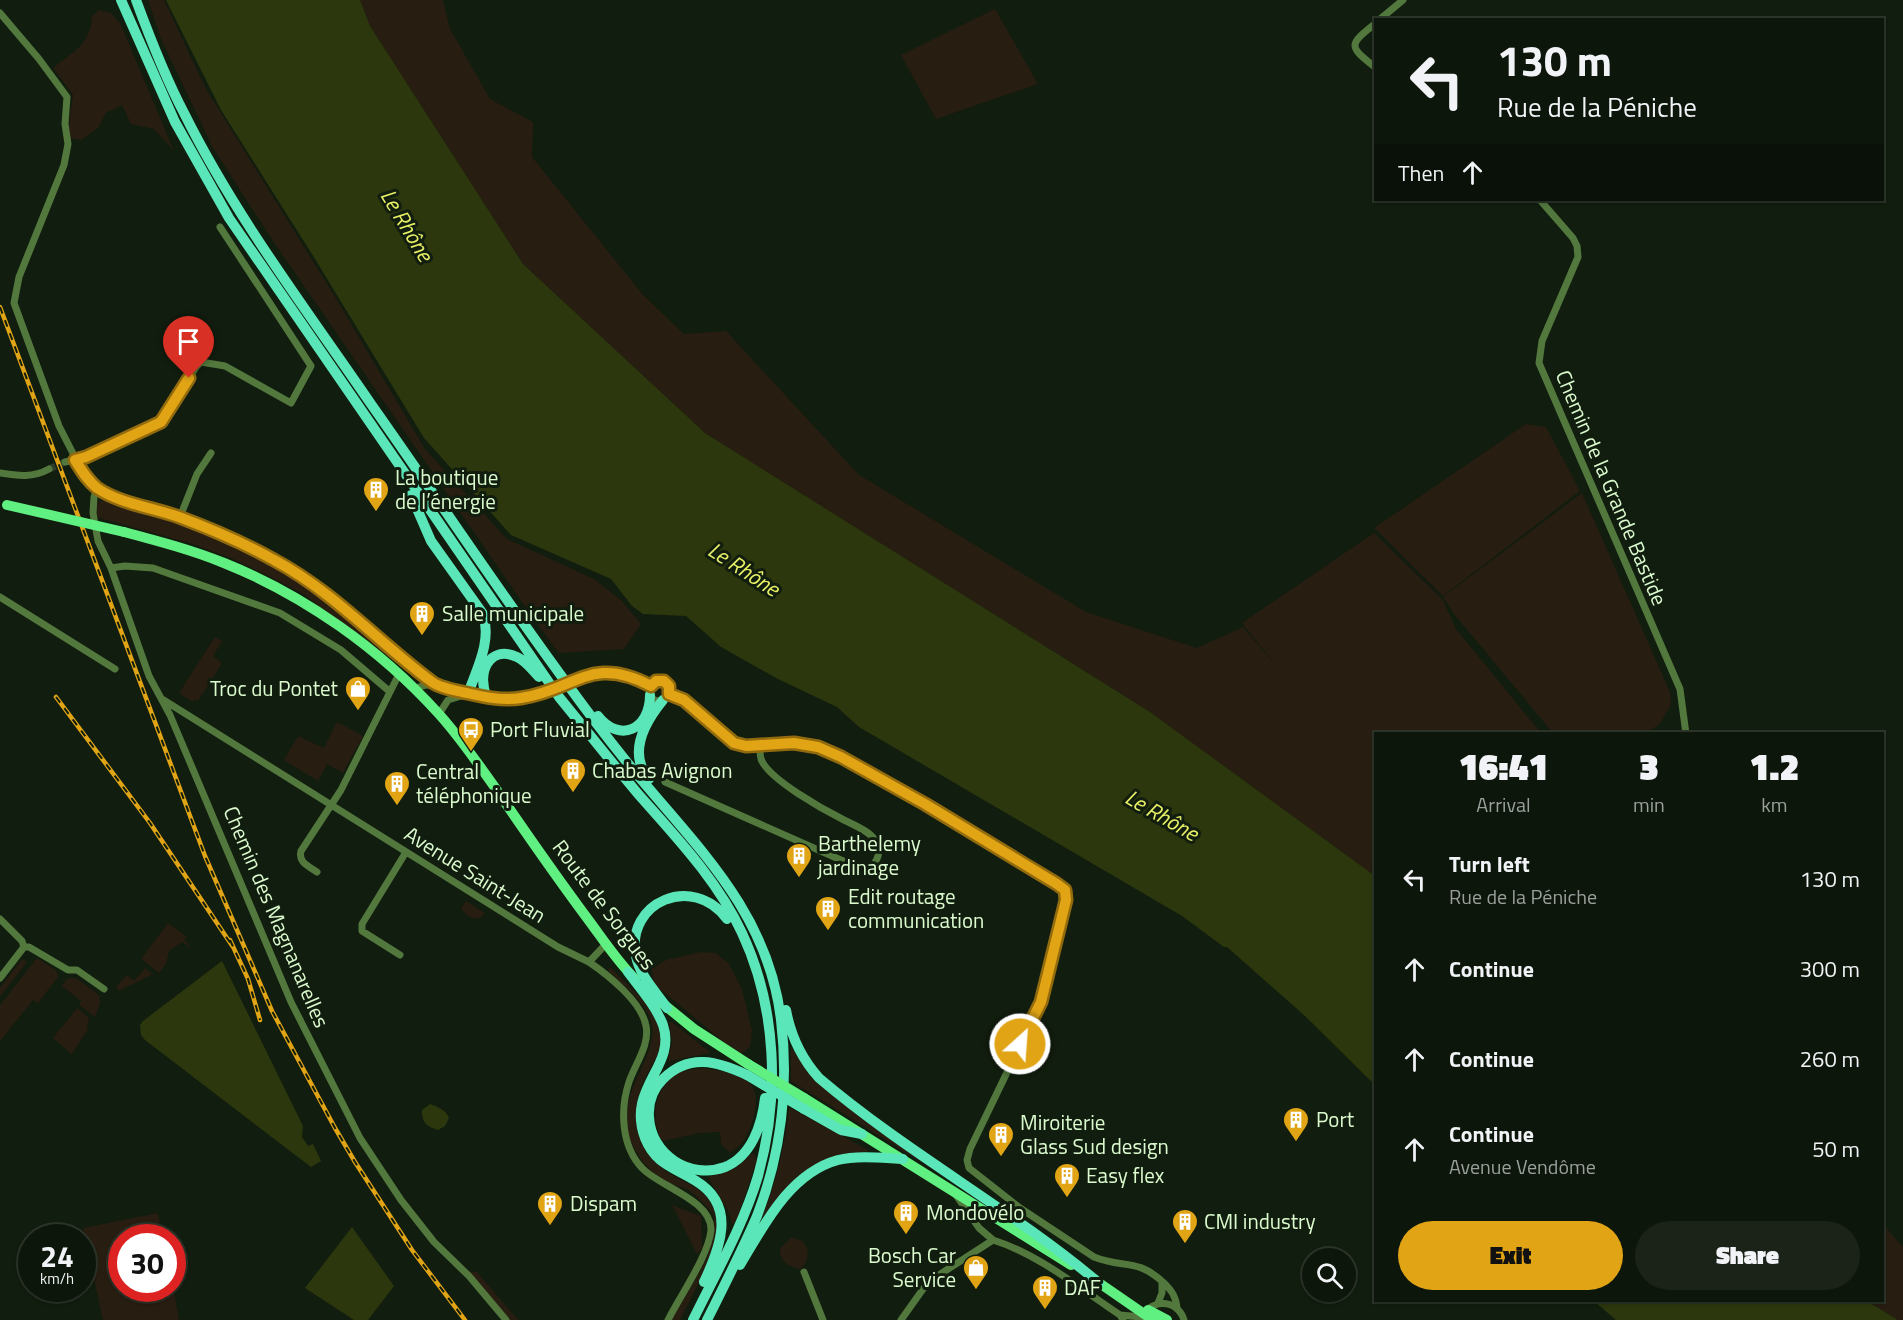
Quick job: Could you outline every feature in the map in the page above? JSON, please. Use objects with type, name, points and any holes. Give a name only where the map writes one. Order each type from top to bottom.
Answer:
[{"type":"highway","points":[[121,0],[175,122],[229,218],[559,697],[618,770],[687,849],[719,894],[742,932],[757,971],[771,1037],[770,1122],[757,1178],[745,1213],[691,1320]]},
{"type":"highway","points":[[136,0],[184,114],[225,187],[293,290],[519,619],[641,779],[699,845],[734,894],[752,926],[768,963],[781,1019],[783,1104],[778,1145],[756,1217],[707,1320]]},
{"type":"highway","points":[[391,455],[418,506],[426,531],[483,614],[485,641],[468,694]]},
{"type":"highway","points":[[519,619],[610,728],[627,731],[641,723],[649,710],[650,690]]},
{"type":"highway","points":[[487,697],[483,688],[483,671],[490,660],[503,654],[510,654],[522,660],[559,697]]},
{"type":"highway","points":[[666,697],[653,712],[641,737],[638,754],[640,764],[647,776],[697,834],[699,845]]},
{"type":"highway","points":[[667,1008],[641,970],[635,954],[635,939],[642,921],[652,908],[670,898],[687,895],[706,900],[718,908],[730,924],[757,988],[764,1023],[771,1037],[767,1059],[764,1112],[746,1152],[729,1165],[710,1171],[686,1167],[670,1159],[654,1137],[649,1118],[651,1100],[659,1083],[671,1070],[696,1062],[725,1065],[747,1075],[804,1104],[841,1130],[862,1134]]},
{"type":"highway","points":[[752,926],[761,934],[770,951],[796,1047],[819,1078],[931,1161],[1065,1255],[1099,1283]]},
{"type":"highway","points":[[628,972],[660,1018],[666,1044],[662,1058],[642,1100],[641,1124],[645,1138],[661,1161],[696,1181],[712,1195],[722,1217],[723,1228],[717,1252],[691,1320]]},
{"type":"highway","points":[[707,1320],[763,1225],[785,1197],[808,1175],[838,1160],[903,1159]]},
{"type":"main road","name":"Route de Sorgues","points":[[3,505],[124,532],[176,546],[225,563],[261,580],[353,635],[399,674],[439,714],[471,753],[547,863],[628,972],[694,1029],[804,1104]]},
{"type":"main road","points":[[862,1134],[1120,1296],[1145,1316],[1167,1320]]},
{"type":"street","points":[[1381,18],[1403,0]]},
{"type":"street","points":[[0,13],[67,97],[65,124],[68,144],[64,165],[19,278],[15,303],[59,426],[85,477],[112,497],[180,517],[250,548],[311,582],[433,684]]},
{"type":"street","points":[[1374,24],[1356,38],[1354,44],[1357,53],[1374,66]]},
{"type":"street","name":"Chemin de la Grande Bastide","points":[[1541,201],[1573,238],[1577,246],[1578,257],[1542,340],[1539,363],[1680,689],[1686,732]]},
{"type":"street","points":[[65,462],[86,457],[161,422],[201,362],[225,366],[291,403],[311,366],[220,226]]},
{"type":"street","points":[[180,517],[197,474],[211,453]]},
{"type":"street","points":[[0,473],[29,476],[49,469]]},
{"type":"street","name":"Chemin des Magnanarelles","points":[[97,488],[93,513],[98,541],[111,568],[149,676],[162,699],[291,1002],[360,1138],[401,1200],[434,1242],[469,1276],[506,1320]]},
{"type":"street","points":[[111,568],[125,566],[153,568],[280,613],[340,650],[389,691]]},
{"type":"street","points":[[0,597],[115,669]]},
{"type":"street","points":[[416,691],[419,687],[433,684],[468,694],[507,699],[533,696],[589,675],[621,673],[636,678],[650,690],[656,700],[666,697],[684,700],[734,743],[746,746],[794,743],[818,747],[841,757],[978,836],[1065,890],[1066,900],[1041,1002],[970,1149],[967,1160],[969,1168],[1020,1208],[1094,1257],[1103,1261],[1129,1263],[1143,1267],[1162,1282],[1176,1299],[1177,1308],[1184,1320]]},
{"type":"street","points":[[317,872],[301,861],[299,857],[301,851],[341,790],[399,674]]},
{"type":"street","points":[[650,690],[656,681],[664,681],[669,686],[666,697]]},
{"type":"street","points":[[442,686],[448,700]]},
{"type":"street","points":[[439,714],[448,700],[468,694]]},
{"type":"street","name":"Avenue Saint-Jean","points":[[162,699],[558,946],[590,962],[610,977],[638,1007],[647,1028],[643,1050],[629,1082],[623,1113],[627,1144],[642,1168],[704,1211],[711,1227],[707,1249],[668,1320]]},
{"type":"street","points":[[665,782],[850,864],[870,869],[877,861],[880,852],[874,839],[858,827],[811,802],[770,771],[761,760],[759,745]]},
{"type":"street","points":[[400,955],[362,931],[362,924],[406,852]]},
{"type":"street","points":[[0,919],[22,941],[24,947]]},
{"type":"street","points":[[590,962],[606,944]]},
{"type":"street","points":[[0,978],[24,947]]},
{"type":"street","points":[[24,947],[29,947],[68,970],[77,970],[104,989]]},
{"type":"street","points":[[952,1191],[979,1228],[993,1240],[1022,1252],[1121,1318],[1145,1316],[1158,1303],[1162,1293],[1162,1282]]},
{"type":"street","points":[[901,1320],[928,1282],[993,1240]]},
{"type":"street","points":[[804,1272],[823,1320]]},
{"type":"street","points":[[1158,1303],[1177,1308]]},
{"type":"shaded area","points":[[148,0],[164,0],[206,89],[337,300],[425,449],[507,539],[594,579],[621,600],[641,624],[624,649],[559,653],[538,625],[273,241],[213,148],[161,39]]},
{"type":"shaded area","points":[[360,0],[443,0],[450,29],[490,99],[533,122],[532,157],[644,296],[684,334],[726,331],[859,475],[1086,612],[1197,648],[1243,627],[1278,668],[1242,623],[1374,533],[1443,600],[1456,629],[1540,732],[1374,732],[1374,875],[1150,712],[705,433],[523,264],[370,26]]},
{"type":"shaded area","points":[[995,9],[1038,84],[936,119],[901,55]]},
{"type":"shaded area","points":[[99,10],[111,13],[121,25],[174,151],[154,129],[131,124],[122,105],[106,113],[98,128],[81,140],[69,138],[73,95],[53,68],[84,41],[91,26],[92,16]]},
{"type":"shaded area","points":[[1526,424],[1546,427],[1580,491],[1443,596],[1374,528]]},
{"type":"shaded area","points":[[1582,493],[1670,692],[1671,704],[1660,724],[1648,732],[1552,732],[1454,614],[1443,597]]},
{"type":"shaded area","points":[[107,500],[167,515],[226,538],[255,553],[309,585],[334,603],[335,608],[389,652],[388,655],[379,651],[303,594],[233,559],[193,544],[96,517],[96,506],[100,501]]},
{"type":"shaded area","points":[[215,637],[222,641],[213,656],[222,663],[198,701],[195,699],[193,702],[179,693]]},
{"type":"shaded area","points":[[337,722],[363,736],[343,773],[327,764],[318,781],[284,760],[298,736],[324,748]]},
{"type":"shaded area","points":[[466,901],[485,913],[480,918],[469,916],[461,909]]},
{"type":"shaded area","points":[[168,923],[187,937],[184,939],[192,949],[182,942],[169,951],[166,964],[159,973],[141,959]]},
{"type":"shaded area","points":[[701,952],[716,953],[729,964],[742,989],[752,1031],[750,1047],[741,1053],[725,1043],[654,984],[652,969],[666,960]]},
{"type":"shaded area","points":[[37,958],[56,970],[58,977],[38,1003],[33,1000],[0,1041],[0,1005]]},
{"type":"shaded area","points":[[22,959],[27,962],[0,997],[0,988]]},
{"type":"shaded area","points":[[610,967],[647,1004],[656,1018],[663,1045],[644,1081],[637,1103],[637,1122],[642,1141],[658,1165],[694,1186],[706,1196],[718,1221],[716,1236],[701,1279],[680,1320],[671,1320],[707,1257],[712,1243],[714,1215],[692,1192],[665,1181],[651,1171],[640,1158],[628,1134],[626,1115],[630,1098],[649,1049],[652,1033],[647,1011],[632,992],[608,970]]},
{"type":"shaded area","points":[[145,968],[153,974],[119,991],[116,986],[127,975],[134,981]]},
{"type":"shaded area","points":[[70,978],[76,978],[99,995],[100,1003],[95,1017],[79,1005],[81,1001],[62,986]]},
{"type":"shaded area","points":[[77,1008],[89,1020],[88,1029],[72,1054],[53,1038]]},
{"type":"shaded area","points":[[669,1022],[711,1053],[669,1061],[672,1043]]},
{"type":"shaded area","points":[[791,1047],[811,1077],[953,1182],[791,1081]]},
{"type":"shaded area","points":[[703,1068],[743,1078],[752,1086],[755,1093],[755,1110],[751,1127],[743,1142],[730,1153],[721,1144],[720,1132],[700,1133],[662,1141],[658,1133],[655,1115],[662,1089],[678,1073]]},
{"type":"shaded area","points":[[789,1107],[870,1151],[834,1158],[766,1217],[763,1215],[780,1162]]},
{"type":"shaded area","points":[[753,1153],[757,1159],[733,1226],[727,1209],[708,1177],[735,1168]]},
{"type":"shaded area","points":[[672,1205],[701,1216],[702,1248],[697,1254]]},
{"type":"shaded area","points":[[158,1213],[160,1224],[108,1224],[108,1302],[176,1302],[179,1320],[103,1320],[96,1288],[96,1225]]},
{"type":"shaded area","points":[[1884,1225],[1903,1247],[1903,1320],[1898,1320],[1869,1302],[1884,1302]]},
{"type":"shaded area","points":[[791,1238],[802,1241],[807,1249],[807,1259],[801,1269],[792,1267],[781,1257],[780,1248]]},
{"type":"shaded area","points":[[467,1271],[477,1272],[518,1320],[508,1320]]},
{"type":"water","name":"Le Rhône","points":[[166,0],[360,0],[370,26],[523,264],[705,433],[1150,712],[1374,875],[1374,1084],[1305,1016],[1227,947],[1182,916],[859,727],[837,707],[778,679],[721,647],[686,616],[643,614],[632,606],[611,579],[511,535],[424,438],[221,110]]},
{"type":"water","points":[[222,961],[303,1126],[302,1137],[308,1146],[313,1144],[321,1161],[311,1167],[141,1035],[140,1025],[143,1021]]},
{"type":"water","points":[[430,1104],[444,1111],[449,1118],[445,1126],[438,1130],[428,1125],[423,1118],[422,1110]]},
{"type":"water","points":[[352,1227],[394,1286],[368,1320],[354,1320],[305,1288]]},
{"type":"water","points":[[1595,1302],[1869,1302],[1898,1320],[1616,1320]]},
{"type":"tunnel","points":[[49,469],[65,462]]},
{"type":"railway","points":[[0,307],[205,856],[272,1011],[355,1162],[412,1250],[465,1320]]},
{"type":"railway","points":[[56,697],[150,823],[233,947]]},
{"type":"railway","points":[[230,940],[248,979],[260,1020]]},
{"type":"place","name":"La boutique de l’énergie","points":[[376,513]]},
{"type":"place","name":"Salle municipale","points":[[422,637]]},
{"type":"place","name":"Troc du Pontet","points":[[358,712]]},
{"type":"place","name":"Port Fluvial","points":[[471,753]]},
{"type":"place","name":"Chabas Avignon","points":[[573,794]]},
{"type":"place","name":"Central téléphonique","points":[[397,807]]},
{"type":"place","name":"Barthelemy jardinage","points":[[799,879]]},
{"type":"place","name":"Edit routage communication","points":[[828,932]]},
{"type":"place","name":"Port","points":[[1296,1143]]},
{"type":"place","name":"Miroiterie Glass Sud design","points":[[1001,1158]]},
{"type":"place","name":"Easy flex","points":[[1067,1199]]},
{"type":"place","name":"Dispam","points":[[550,1227]]},
{"type":"place","name":"Mondovélo","points":[[906,1236]]},
{"type":"place","name":"CMI industry","points":[[1185,1245]]},
{"type":"place","name":"Bosch Car Service","points":[[976,1291]]},
{"type":"place","name":"DAF","points":[[1045,1311]]},
{"type":"route","points":[[189,378],[161,422],[75,460],[85,477],[112,497],[180,517],[275,560],[333,598],[433,684],[468,694],[507,699],[533,696],[577,678],[605,673],[621,673],[651,686],[656,681],[664,681],[669,686],[669,694],[684,700],[734,743],[746,746],[794,743],[818,747],[841,757],[925,804],[1065,890],[1066,900],[1041,1002],[1020,1044]]}]
